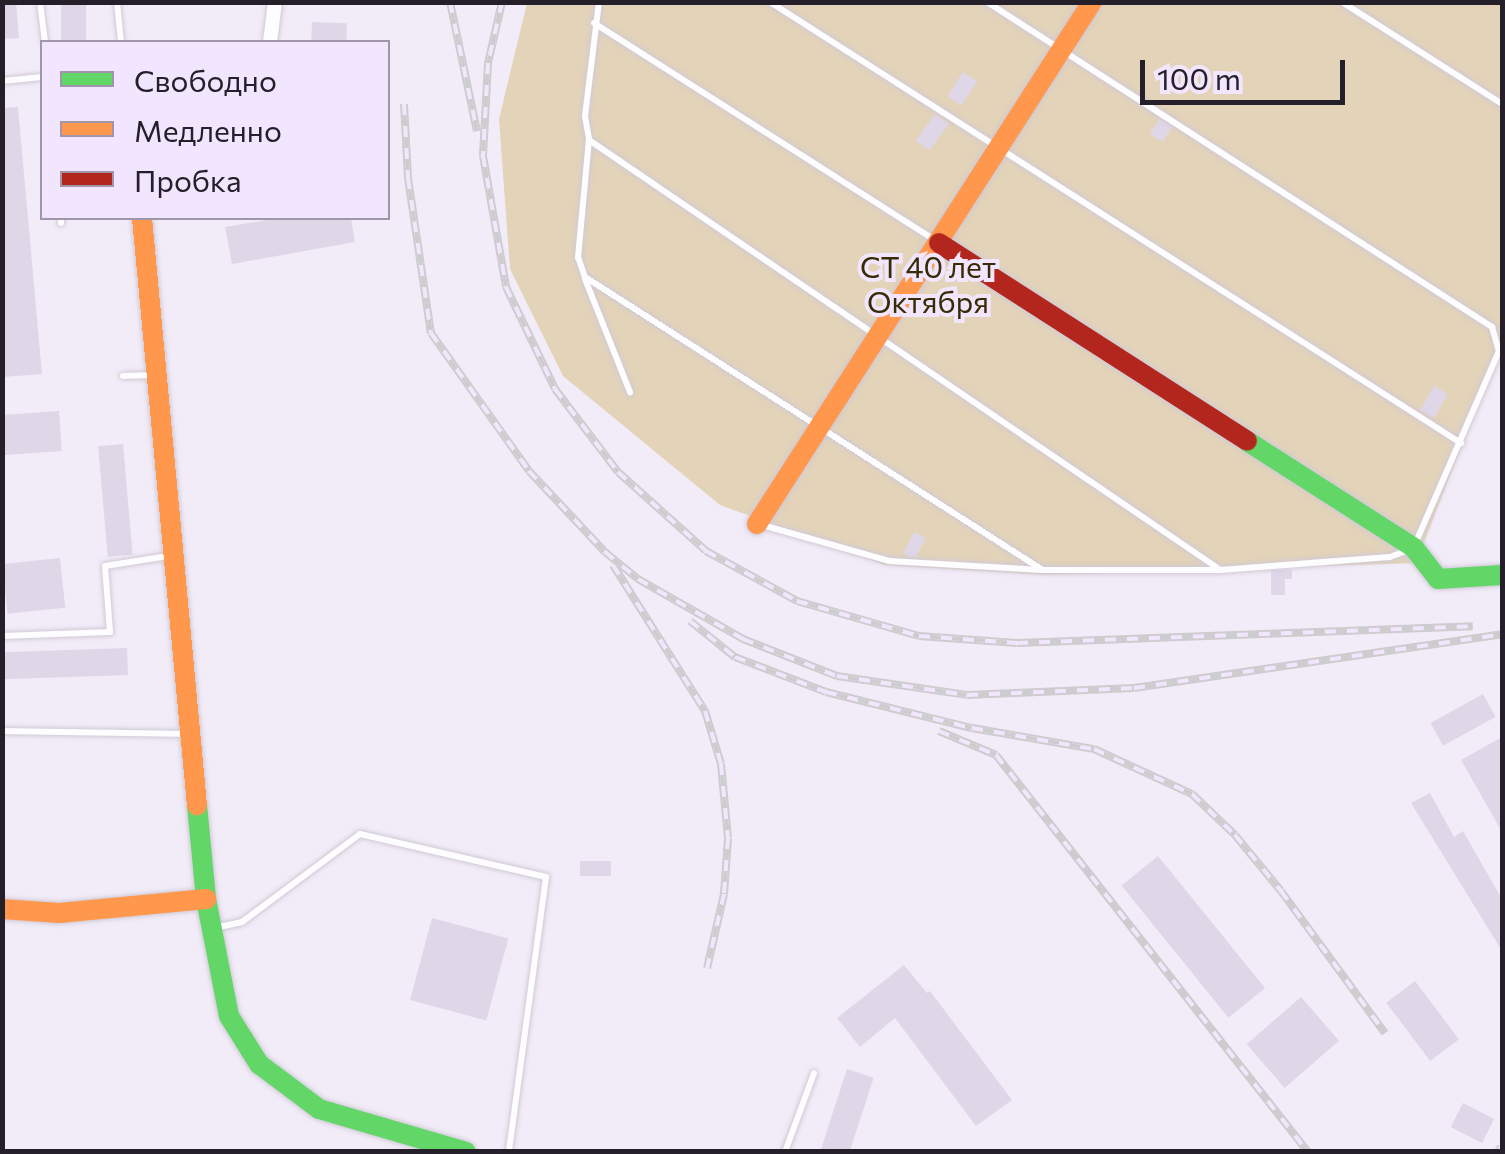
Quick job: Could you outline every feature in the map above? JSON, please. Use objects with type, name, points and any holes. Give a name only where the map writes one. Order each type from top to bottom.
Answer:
[{"type":"street","points":[[270,40],[275,2]]},
{"type":"street","points":[[757,524],[1092,2]]},
{"type":"street","points":[[142,220],[206,899],[229,1016],[259,1064],[319,1109],[466,1152]]},
{"type":"street","points":[[939,242],[1414,548],[1438,579],[1502,575]]},
{"type":"street","points":[[2,908],[59,913],[206,899]]},
{"type":"lane","points":[[40,2],[44,40]]},
{"type":"lane","points":[[116,2],[122,40]]},
{"type":"lane","points":[[598,2],[586,116],[588,140],[578,257],[630,392]]},
{"type":"lane","points":[[770,2],[1461,443]]},
{"type":"lane","points":[[757,524],[889,561],[1042,570],[1220,570],[1390,558],[1414,548],[1461,443],[1500,351],[1492,327],[987,2]]},
{"type":"lane","points":[[1342,2],[1502,104]]},
{"type":"lane","points":[[594,23],[939,242]]},
{"type":"lane","points":[[2,81],[40,77]]},
{"type":"lane","points":[[588,140],[1220,570]]},
{"type":"lane","points":[[585,278],[1042,570]]},
{"type":"lane","points":[[123,376],[157,374]]},
{"type":"lane","points":[[2,636],[110,632],[105,566],[174,556]]},
{"type":"lane","points":[[2,731],[190,734]]},
{"type":"lane","points":[[212,928],[242,922],[360,834],[546,878],[509,1152]]},
{"type":"lane","points":[[784,1152],[814,1073]]},
{"type":"path","points":[[1495,1152],[1502,1136]]},
{"type":"green space","name":"СТ 40 лет Октября","points":[[527,3],[1502,3],[1502,343],[1416,563],[1047,575],[885,565],[720,505],[563,376],[510,269],[499,119]]},
{"type":"building","points":[[2,2],[16,2],[19,38],[2,39]]},
{"type":"building","points":[[61,2],[86,2],[86,40],[61,40]]},
{"type":"building","points":[[312,22],[347,23],[346,40],[311,40]]},
{"type":"building","points":[[963,72],[977,81],[961,106],[947,96]]},
{"type":"building","points":[[18,107],[42,374],[3,377],[3,108]]},
{"type":"building","points":[[935,114],[949,124],[929,151],[916,141]]},
{"type":"building","points":[[1160,118],[1173,126],[1163,142],[1150,134]]},
{"type":"building","points":[[267,220],[351,220],[355,242],[232,264],[225,227]]},
{"type":"building","points":[[1434,386],[1448,394],[1434,418],[1420,410]]},
{"type":"building","points":[[59,411],[62,451],[5,455],[2,415]]},
{"type":"building","points":[[123,444],[133,555],[108,557],[98,446]]},
{"type":"building","points":[[914,532],[926,538],[915,559],[903,553]]},
{"type":"building","points":[[60,558],[65,608],[8,614],[2,564]]},
{"type":"building","points":[[1271,570],[1292,570],[1292,579],[1285,579],[1285,595],[1271,595]]},
{"type":"building","points":[[127,648],[128,675],[3,679],[2,652]]},
{"type":"building","points":[[1483,694],[1496,717],[1443,746],[1431,723]]},
{"type":"building","points":[[1502,737],[1502,832],[1461,760]]},
{"type":"building","points":[[1430,793],[1454,837],[1463,831],[1502,899],[1502,951],[1411,803]]},
{"type":"building","points":[[1158,856],[1265,988],[1228,1018],[1121,886]]},
{"type":"building","points":[[580,861],[611,861],[611,876],[580,876]]},
{"type":"building","points":[[432,918],[508,938],[486,1021],[410,1000]]},
{"type":"building","points":[[904,965],[927,993],[930,991],[1012,1100],[976,1126],[895,1018],[860,1047],[837,1018]]},
{"type":"building","points":[[1415,981],[1459,1039],[1430,1061],[1386,1003]]},
{"type":"building","points":[[1301,997],[1339,1041],[1285,1088],[1247,1044]]},
{"type":"building","points":[[847,1069],[874,1078],[849,1152],[820,1152]]},
{"type":"building","points":[[1463,1103],[1494,1119],[1482,1143],[1451,1127]]},
{"type":"railway","points":[[450,2],[477,131]]},
{"type":"railway","points":[[502,2],[488,63],[483,156],[506,287],[555,389],[618,472],[706,551],[797,601],[919,636],[1017,643],[1473,626]]},
{"type":"railway","points":[[404,104],[408,178],[431,333],[529,471],[605,552],[638,579],[743,639],[837,676],[967,695],[1134,688],[1502,634]]},
{"type":"railway","points":[[613,565],[705,711],[721,764],[728,838],[724,894],[707,968]]},
{"type":"railway","points":[[690,621],[735,657],[826,692],[972,728],[1094,749],[1192,794],[1235,835],[1281,891],[1385,1033]]},
{"type":"railway","points":[[939,731],[996,755],[1308,1152]]},
{"type":"traffic: fast","points":[[1247,441],[1414,548],[1438,579],[1502,575]]},
{"type":"traffic: fast","points":[[197,805],[206,899],[229,1016],[259,1064],[319,1109],[466,1152]]},
{"type":"traffic: slow","points":[[757,524],[1092,2]]},
{"type":"traffic: slow","points":[[142,220],[197,805]]},
{"type":"traffic: slow","points":[[2,909],[59,913],[206,899]]},
{"type":"traffic: jam","points":[[939,243],[1247,441]]}]
